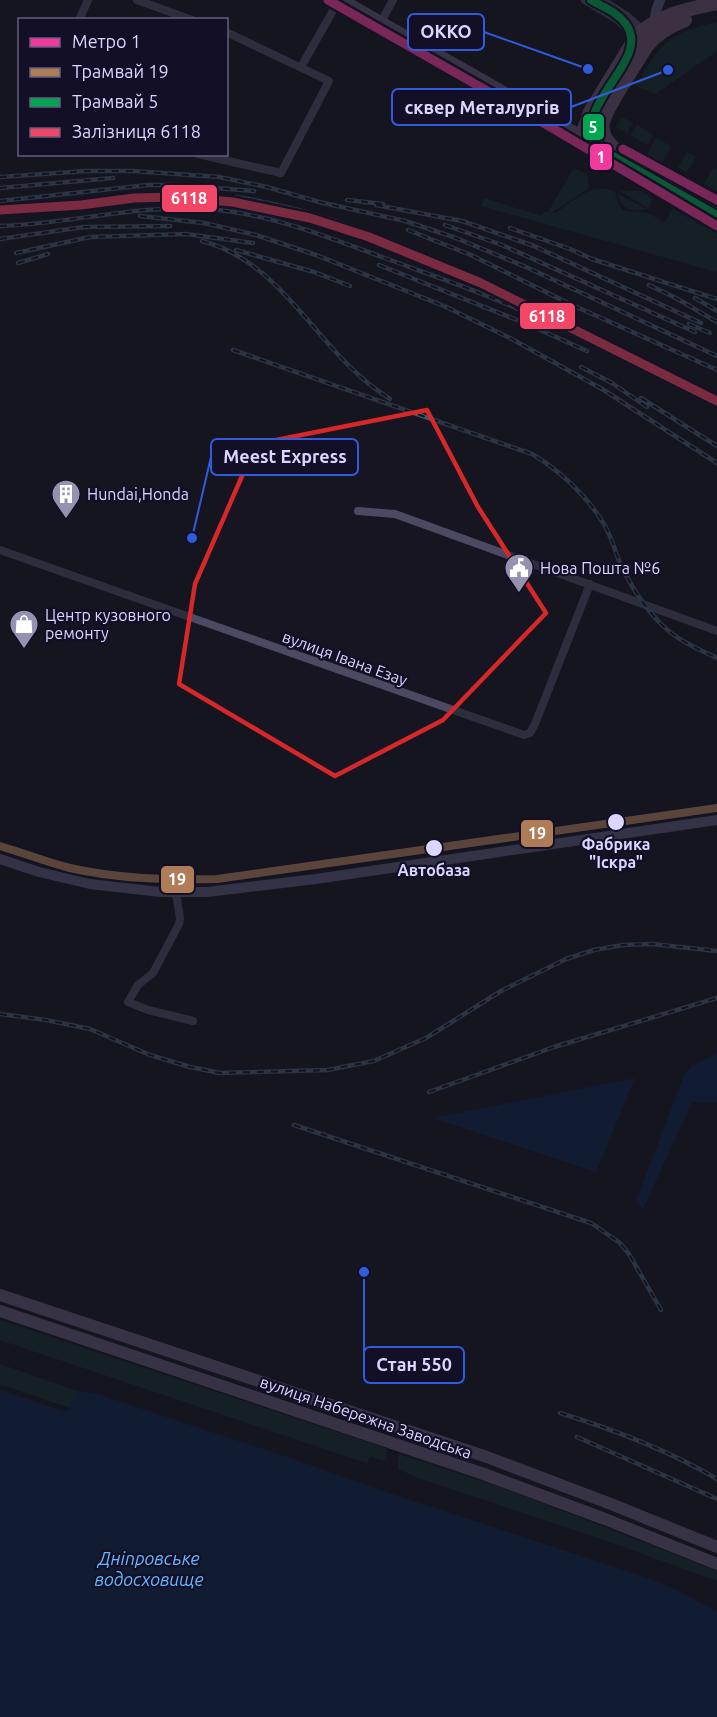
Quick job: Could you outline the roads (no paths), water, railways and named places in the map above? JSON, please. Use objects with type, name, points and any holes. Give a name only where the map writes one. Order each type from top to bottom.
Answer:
[{"type":"highway","points":[[717,3],[647,35],[590,112],[582,135],[603,155],[717,220]]},
{"type":"highway","points":[[717,11],[647,35],[605,117],[603,130],[605,137],[614,147],[717,206]]},
{"type":"main road","points":[[340,0],[574,132],[614,147]]},
{"type":"main road","points":[[582,135],[605,117]]},
{"type":"main road","name":"вулиця Набережна Заводська","points":[[0,1295],[487,1458],[611,1504],[717,1547]]},
{"type":"main road","name":"вулиця Набережна Заводська","points":[[0,1311],[482,1473],[717,1564]]},
{"type":"street","points":[[80,18],[88,0]]},
{"type":"street","points":[[137,0],[186,18]]},
{"type":"street","points":[[301,67],[340,0]]},
{"type":"street","points":[[381,22],[393,0]]},
{"type":"street","points":[[585,0],[647,35]]},
{"type":"street","points":[[602,0],[627,16],[647,35]]},
{"type":"street","points":[[647,35],[660,0]]},
{"type":"street","points":[[207,156],[281,173],[329,81],[228,33]]},
{"type":"street","points":[[358,511],[395,514],[717,631]]},
{"type":"street","name":"вулиця Івана Езау","points":[[0,550],[524,735],[530,733],[535,724],[590,584]]},
{"type":"street","points":[[0,859],[39,872],[121,889],[176,893],[238,890],[717,820]]},
{"type":"street","points":[[176,893],[180,918],[178,924],[153,973],[138,986],[128,1002],[148,1010],[193,1021]]},
{"type":"water","points":[[717,1053],[717,1103],[692,1102],[643,1209],[636,1201],[683,1078],[692,1066]]},
{"type":"water","points":[[635,1078],[596,1172],[433,1118]]},
{"type":"water","name":"Дніпровське водосховище","points":[[0,1390],[62,1411],[69,1410],[78,1391],[94,1393],[645,1577],[677,1590],[717,1612],[717,1717],[0,1717]]},
{"type":"railway","points":[[0,177],[87,171],[133,171],[219,177],[405,221],[456,238],[526,267],[717,356]]},
{"type":"railway","points":[[0,188],[113,178]]},
{"type":"railway","points":[[0,201],[148,185],[254,191]]},
{"type":"railway","points":[[236,197],[331,219],[392,242],[481,283]]},
{"type":"railway","points":[[347,200],[383,204]]},
{"type":"railway","points":[[0,210],[47,203]]},
{"type":"railway","points":[[39,212],[81,205]]},
{"type":"railway","points":[[376,205],[462,221],[534,246],[701,323]]},
{"type":"railway","points":[[0,226],[181,208],[230,211],[274,220],[339,241],[519,309],[717,405]]},
{"type":"railway","points":[[140,216],[204,223],[256,235],[316,255],[444,306],[510,338],[602,389],[717,463]]},
{"type":"railway","points":[[445,225],[502,245],[695,332]]},
{"type":"railway","points":[[0,239],[84,227],[170,226]]},
{"type":"railway","points":[[510,228],[592,259],[717,299]]},
{"type":"railway","points":[[408,230],[471,255],[570,304],[717,370]]},
{"type":"railway","points":[[16,253],[90,237],[186,234],[253,243]]},
{"type":"railway","points":[[202,241],[229,251],[252,265],[292,302],[348,365],[390,399]]},
{"type":"railway","points":[[236,250],[314,272],[350,286]]},
{"type":"railway","points":[[18,263],[48,254]]},
{"type":"railway","points":[[379,265],[527,324],[587,351]]},
{"type":"railway","points":[[649,285],[717,322]]},
{"type":"railway","points":[[695,298],[717,311]]},
{"type":"railway","points":[[689,324],[710,333]]},
{"type":"railway","points":[[233,350],[532,454],[542,460],[571,483],[588,501],[608,531],[628,580],[656,618],[681,640],[717,658]]},
{"type":"railway","points":[[581,367],[612,383],[647,407]]},
{"type":"railway","points":[[641,398],[717,446]]},
{"type":"railway","points":[[0,1014],[90,1029],[150,1055],[220,1073],[327,1070],[374,1061],[426,1038],[501,991],[566,959],[594,950],[623,945],[652,944],[717,951]]},
{"type":"railway","points":[[429,1092],[554,1047],[717,998]]},
{"type":"railway","points":[[294,1125],[591,1223],[620,1243],[629,1254],[661,1310]]},
{"type":"railway","points":[[560,1413],[641,1442],[717,1479]]},
{"type":"railway","points":[[577,1437],[717,1499]]},
{"type":"metro line","name":"1","points":[[328,0],[554,129],[717,226]]},
{"type":"metro line","name":"1","points":[[623,149],[717,200]]},
{"type":"tram line","name":"5","points":[[591,0],[622,19],[631,36],[630,50],[623,65],[596,109],[593,123],[596,139],[606,152],[717,215]]},
{"type":"tram line","name":"19","points":[[0,846],[61,866],[88,872],[125,877],[217,879],[717,808]]},
{"type":"rail line","name":"6118","points":[[0,210],[81,205],[134,198],[175,197],[233,202],[310,218],[369,237],[481,283],[717,401]]},
{"type":"place","name":"OKKO","points":[[588,69]]},
{"type":"place","name":"сквер Металургів","points":[[668,70]]},
{"type":"place","name":"Hundai,Honda","points":[[66,520]]},
{"type":"place","name":"Meest Express","points":[[192,538]]},
{"type":"place","name":"Нова Пошта №6","points":[[519,594]]},
{"type":"place","name":"Центр кузовного ремонту","points":[[24,650]]},
{"type":"place","name":"Фабрика \"Іскра\"","points":[[616,822]]},
{"type":"place","name":"Автобаза","points":[[434,848]]},
{"type":"place","name":"Стан 550","points":[[364,1272]]}]
